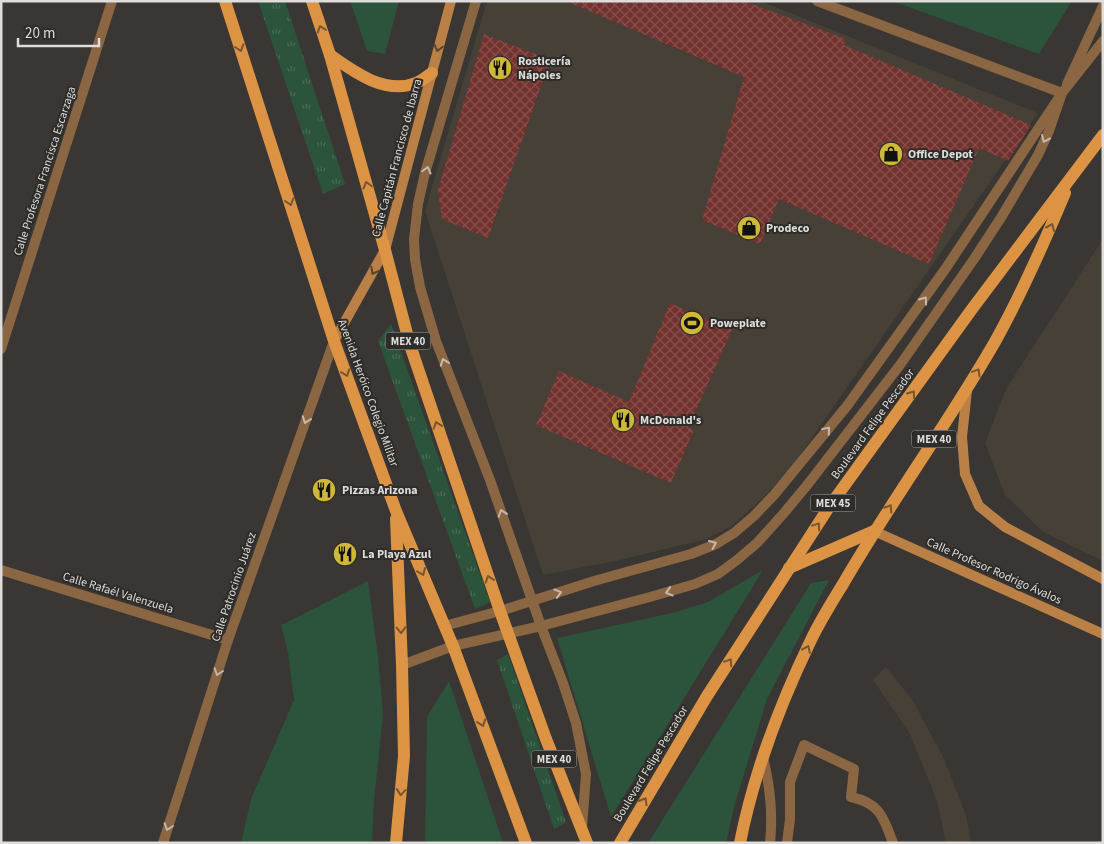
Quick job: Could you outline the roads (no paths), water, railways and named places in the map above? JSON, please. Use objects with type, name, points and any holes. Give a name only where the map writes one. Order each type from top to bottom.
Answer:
[{"type":"main road","name":"Avenida Heróico Colegio Militar","points":[[225,1],[334,341],[396,511],[453,646],[526,843]]},
{"type":"main road","name":"MEX 40","points":[[312,1],[330,56],[410,345],[500,611],[546,739],[587,843]]},
{"type":"main road","points":[[330,56],[367,78],[384,85],[402,86],[417,83],[432,72]]},
{"type":"main road","name":"Boulevard Felipe Pescador","points":[[620,843],[707,696],[829,507],[972,309],[1071,179],[1098,148],[1103,135]]},
{"type":"main road","name":"MEX 40","points":[[740,843],[752,789],[763,757],[787,693],[812,638],[874,530],[967,388],[996,340],[1024,285],[1071,179]]},
{"type":"main road","points":[[396,511],[404,756],[396,843]]},
{"type":"main road","points":[[789,568],[874,530]]},
{"type":"street","name":"Calle Profesora Francisca Escarzaga","points":[[1,349],[112,1]]},
{"type":"street","name":"Calle Capitán Francisco de Ibarra","points":[[334,341],[385,250],[451,1]]},
{"type":"street","points":[[476,1],[425,173],[418,204],[414,239],[415,258],[420,288],[436,341],[490,480],[576,723],[586,774],[582,829]]},
{"type":"street","points":[[817,1],[1062,93]]},
{"type":"street","points":[[402,666],[453,646],[541,626],[650,598],[695,584],[718,574],[757,542],[790,506],[900,364],[1002,216],[1038,155],[1049,131],[1062,93],[1103,6]]},
{"type":"street","points":[[444,626],[691,554],[716,544],[734,533],[754,516],[774,495],[847,406],[878,364],[946,268],[1062,93],[1103,41]]},
{"type":"street","name":"Calle Patrocinio Juárez","points":[[163,843],[228,640],[334,341]]},
{"type":"street","points":[[967,388],[962,437],[965,474],[979,506],[1005,527],[1103,579]]},
{"type":"street","name":"Calle Profesor Rodrigo Ávalos","points":[[874,530],[1103,634]]},
{"type":"street","name":"Calle Rafaél Valenzuela","points":[[1,570],[228,640]]},
{"type":"street","points":[[787,843],[790,819],[790,782],[804,745],[854,769],[851,797],[866,800],[880,812],[893,843]]},
{"type":"street","points":[[763,757],[770,788],[772,814],[770,843]]},
{"type":"place","name":"Rosticería Nápoles","points":[[500,68]]},
{"type":"place","name":"Office Depot","points":[[891,154]]},
{"type":"place","name":"Prodeco","points":[[749,228]]},
{"type":"place","name":"Poweplate","points":[[692,323]]},
{"type":"place","name":"McDonald's","points":[[623,420]]},
{"type":"place","name":"Pizzas Arizona","points":[[324,490]]},
{"type":"place","name":"La Playa Azul","points":[[345,554]]}]
